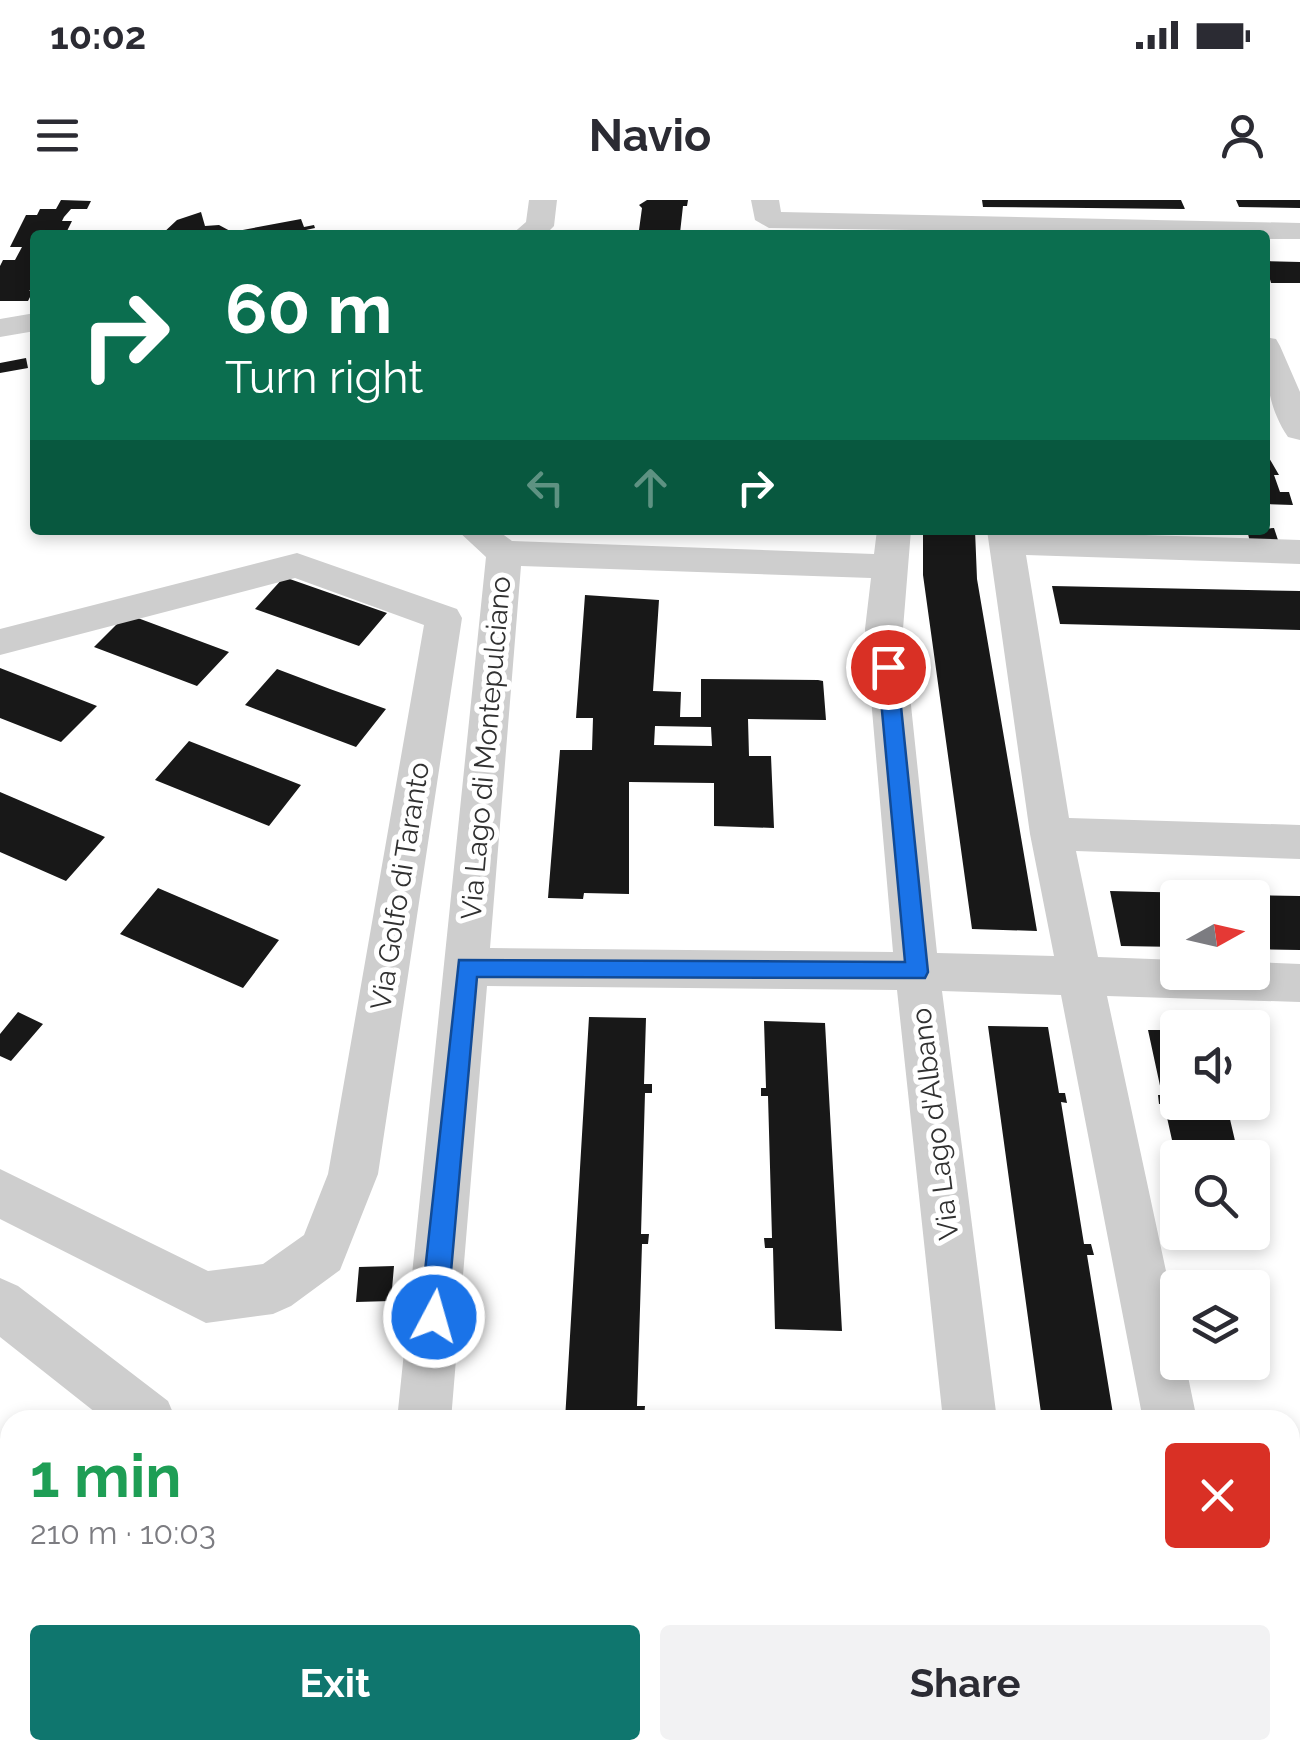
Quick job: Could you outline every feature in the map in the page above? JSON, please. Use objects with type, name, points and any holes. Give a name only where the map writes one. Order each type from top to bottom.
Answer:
[{"type":"street","points":[[533,230],[540,226],[543,200]]},
{"type":"street","points":[[1206,200],[1218,230]]},
{"type":"street","points":[[767,210],[974,230]]},
{"type":"street","points":[[1270,231],[1300,231]]},
{"type":"street","points":[[0,328],[30,323]]},
{"type":"street","points":[[1270,358],[1300,430]]},
{"type":"street","points":[[1168,1410],[1051,834],[1005,537],[1300,552]]},
{"type":"street","name":"Via Lago di Montepulciano","points":[[425,1410],[467,967],[489,542],[894,549]]},
{"type":"street","name":"Via Lago d'Albano","points":[[894,549],[884,629],[917,972],[969,1410]]},
{"type":"street","name":"Via Golfo di Taranto","points":[[0,642],[297,564],[444,618],[353,1174],[322,1252],[273,1288],[206,1297],[0,1193]]},
{"type":"street","points":[[1051,834],[1300,842]]},
{"type":"street","points":[[467,967],[917,972],[1300,982]]},
{"type":"street","points":[[0,1304],[136,1410]]},
{"type":"building","points":[[61,200],[91,201],[87,209],[71,209],[64,217],[62,221],[72,221],[68,230],[30,230],[30,297],[28,301],[0,301],[0,266],[3,260],[15,260],[22,247],[10,247],[26,215],[37,215],[40,209],[56,209]]},
{"type":"building","points":[[647,200],[688,200],[687,206],[683,206],[680,230],[639,230],[639,205]]},
{"type":"building","points":[[982,200],[1181,200],[1185,209],[983,207]]},
{"type":"building","points":[[1236,200],[1300,200],[1300,208],[1239,207]]},
{"type":"building","points":[[201,212],[205,226],[219,225],[228,230],[166,230],[177,220]]},
{"type":"building","points":[[301,219],[304,227],[315,228],[243,230]]},
{"type":"building","points":[[1270,261],[1300,262],[1300,283],[1271,283]]},
{"type":"building","points":[[26,358],[28,368],[0,373],[0,363]]},
{"type":"building","points":[[1270,460],[1279,475],[1274,475],[1280,492],[1289,492],[1293,505],[1270,504]]},
{"type":"building","points":[[1270,528],[1274,528],[1279,543],[1250,542],[1248,535],[1270,535]]},
{"type":"building","points":[[923,535],[975,535],[977,579],[1037,931],[972,929],[923,575]]},
{"type":"building","points":[[284,577],[387,613],[359,646],[255,609]]},
{"type":"building","points":[[1052,586],[1300,591],[1300,630],[1060,624]]},
{"type":"building","points":[[585,595],[659,600],[653,691],[681,692],[680,717],[701,717],[701,679],[818,680],[823,681],[826,720],[748,719],[749,756],[771,756],[774,828],[714,826],[714,783],[629,782],[629,894],[584,893],[583,899],[548,898],[560,750],[592,750],[593,718],[576,718]],"holes":[[[655,726],[711,727],[712,746],[654,745]]]},
{"type":"building","points":[[127,614],[229,652],[197,686],[94,647]]},
{"type":"building","points":[[0,668],[97,706],[61,742],[0,718]]},
{"type":"building","points":[[277,669],[386,709],[356,747],[245,705]]},
{"type":"building","points":[[189,741],[301,785],[269,826],[155,780]]},
{"type":"building","points":[[0,792],[105,837],[66,881],[0,852]]},
{"type":"building","points":[[158,888],[279,940],[243,988],[120,934]]},
{"type":"building","points":[[1110,891],[1160,892],[1160,947],[1121,946]]},
{"type":"building","points":[[1270,895],[1300,896],[1300,950],[1270,949]]},
{"type":"building","points":[[18,1012],[43,1024],[11,1061],[0,1056],[0,1034]]},
{"type":"building","points":[[589,1017],[646,1018],[644,1084],[652,1084],[652,1093],[645,1093],[641,1234],[649,1234],[648,1244],[642,1244],[637,1406],[645,1406],[645,1410],[566,1410]]},
{"type":"building","points":[[764,1021],[825,1023],[842,1331],[775,1329],[773,1248],[765,1248],[764,1238],[772,1238],[768,1096],[761,1096],[761,1088],[766,1088]]},
{"type":"building","points":[[988,1026],[1048,1027],[1059,1093],[1065,1093],[1067,1103],[1061,1102],[1084,1244],[1091,1244],[1094,1255],[1087,1255],[1112,1410],[1041,1410]]},
{"type":"building","points":[[1148,1030],[1160,1030],[1160,1086]]},
{"type":"building","points":[[1168,1120],[1230,1120],[1235,1140],[1172,1140]]},
{"type":"building","points":[[394,1266],[391,1301],[356,1302],[359,1267]]},
{"type":"route","points":[[434,1317],[467,967],[917,972],[888,667]]}]
